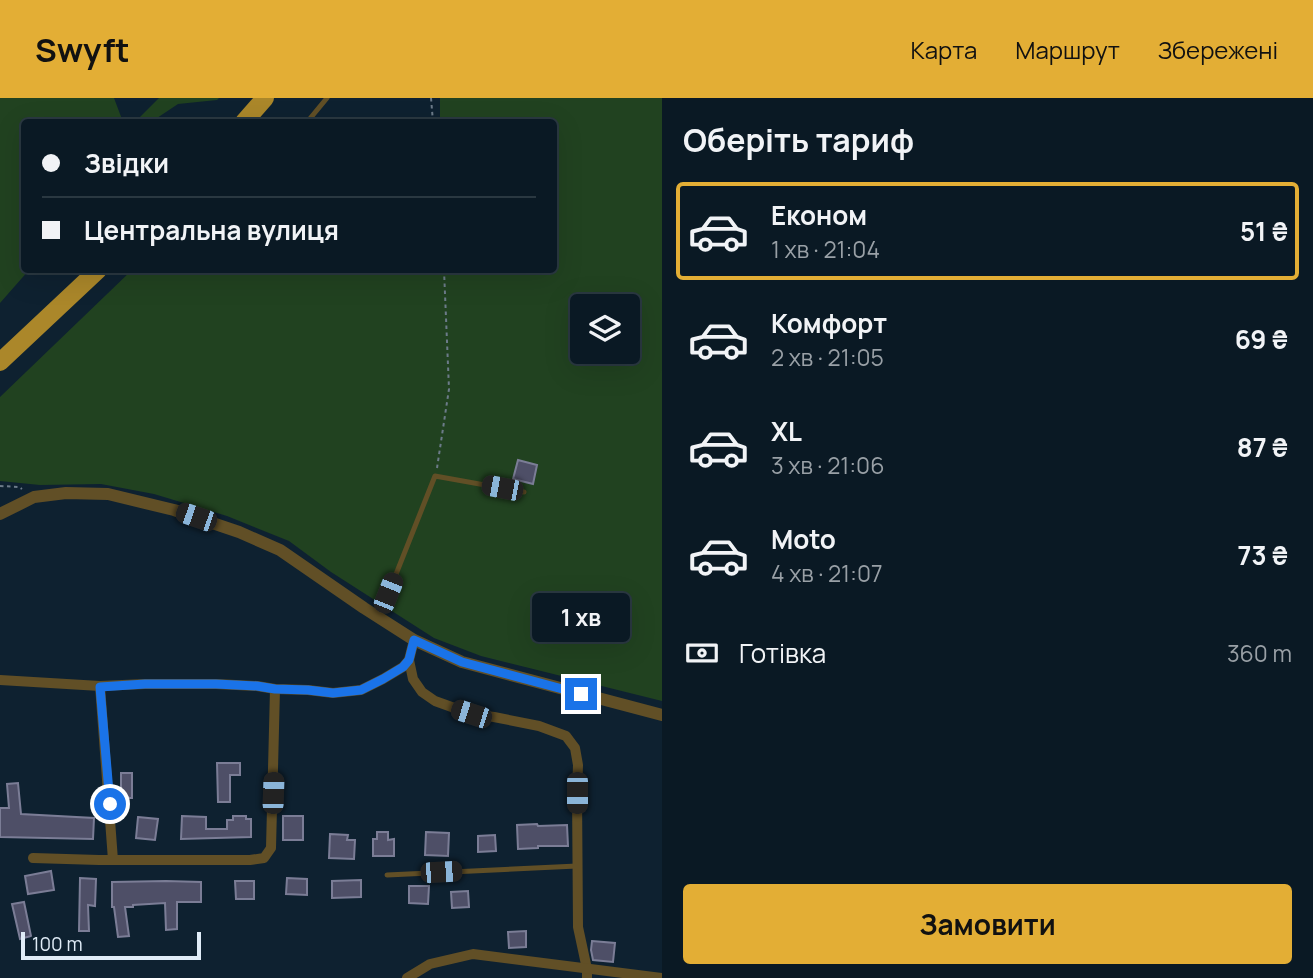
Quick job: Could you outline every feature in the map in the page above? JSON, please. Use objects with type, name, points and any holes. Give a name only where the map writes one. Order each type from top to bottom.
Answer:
[{"type":"highway","points":[[247,119],[265,98]]},
{"type":"highway","points":[[0,362],[95,273]]},
{"type":"street","points":[[0,514],[34,497],[66,493],[108,494],[174,510],[239,532],[280,550],[414,640],[462,662],[662,715]]},
{"type":"street","points":[[414,640],[409,660],[413,679],[422,692],[435,701],[471,714],[539,726],[566,736],[575,748],[578,765],[578,927],[587,974]]},
{"type":"street","points":[[0,680],[100,687],[216,684],[333,693],[361,690],[403,667],[409,660]]},
{"type":"street","points":[[100,687],[113,860]]},
{"type":"street","points":[[33,858],[264,858],[271,848],[275,689]]},
{"type":"street","points":[[407,978],[430,964],[473,954],[587,974],[662,978]]},
{"type":"lane","points":[[311,119],[327,98]]},
{"type":"lane","points":[[379,617],[435,476],[524,492]]},
{"type":"lane","points":[[387,875],[578,866]]},
{"type":"path","points":[[430,98],[433,119]]},
{"type":"path","points":[[435,476],[449,389],[444,273]]},
{"type":"path","points":[[0,486],[19,487],[34,497]]},
{"type":"green space","points":[[0,98],[114,98],[122,119],[21,119],[21,273],[26,273],[0,303]]},
{"type":"green space","points":[[159,98],[219,98],[178,104],[156,119],[138,119]]},
{"type":"green space","points":[[440,98],[662,98],[662,701],[481,656],[434,638],[331,572],[289,541],[227,516],[154,494],[101,484],[40,485],[0,481],[0,397],[129,273],[557,273],[557,119],[440,119]]},
{"type":"building","points":[[518,460],[537,465],[533,484],[513,479]]},
{"type":"building","points":[[217,763],[240,763],[240,775],[230,775],[230,802],[218,802]]},
{"type":"building","points":[[121,773],[132,773],[132,798],[121,798]]},
{"type":"building","points":[[18,783],[21,814],[94,818],[93,839],[0,837],[0,808],[9,808],[7,784]]},
{"type":"building","points":[[182,816],[206,817],[206,829],[227,829],[227,820],[233,820],[233,816],[246,816],[246,819],[251,819],[251,837],[181,839]]},
{"type":"building","points":[[283,816],[303,816],[303,840],[283,840]]},
{"type":"building","points":[[138,817],[158,819],[155,840],[136,838]]},
{"type":"building","points":[[517,825],[567,825],[568,846],[518,849]]},
{"type":"building","points":[[377,832],[388,832],[388,840],[394,839],[394,856],[373,856],[373,839],[377,839]]},
{"type":"building","points":[[426,832],[449,833],[448,856],[425,855]]},
{"type":"building","points":[[330,834],[348,835],[347,840],[355,840],[354,859],[329,858]]},
{"type":"building","points":[[495,835],[496,851],[478,852],[478,836]]},
{"type":"building","points":[[51,871],[54,890],[28,894],[25,876]]},
{"type":"building","points":[[80,878],[96,879],[95,906],[88,905],[89,931],[79,931]]},
{"type":"building","points":[[287,878],[307,879],[307,895],[286,894]]},
{"type":"building","points":[[361,880],[361,897],[332,898],[332,881]]},
{"type":"building","points":[[235,881],[254,881],[254,899],[236,899]]},
{"type":"building","points":[[112,882],[201,882],[201,902],[177,902],[177,929],[166,930],[165,903],[125,907],[129,936],[118,937],[112,907]]},
{"type":"building","points":[[409,886],[429,886],[428,904],[409,903]]},
{"type":"building","points":[[468,891],[469,907],[452,908],[451,892]]},
{"type":"building","points":[[24,902],[31,936],[20,939],[12,904]]},
{"type":"building","points":[[526,931],[526,947],[509,948],[508,932]]},
{"type":"building","points":[[592,941],[615,943],[613,962],[593,960]]},
{"type":"route","points":[[110,804],[100,687],[216,684],[333,693],[361,690],[403,667],[409,660],[414,640],[462,662],[581,694]]}]
